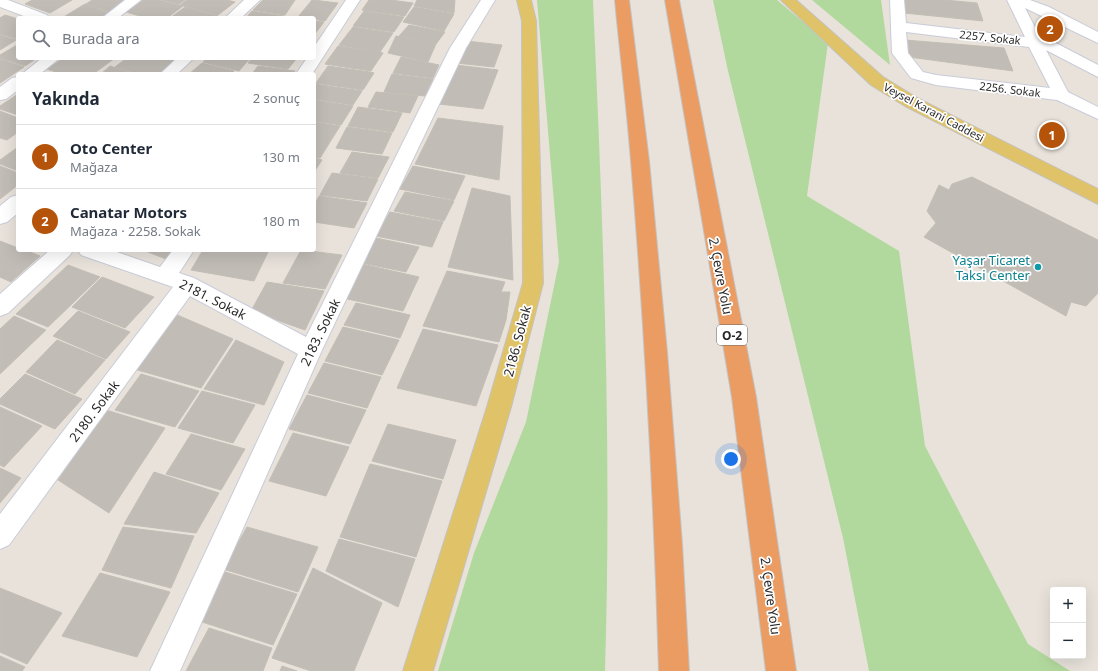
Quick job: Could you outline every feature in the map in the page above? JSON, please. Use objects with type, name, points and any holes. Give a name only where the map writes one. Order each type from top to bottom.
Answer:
[{"type":"highway","points":[[622,0],[640,160],[658,371],[670,563],[674,671]]},
{"type":"highway","name":"2. Çevre Yolu","points":[[672,0],[744,397],[781,671]]},
{"type":"main road","name":"2186. Sokak","points":[[418,671],[500,407],[533,283],[529,21],[524,0]]},
{"type":"main road","name":"Veysel Karani Caddesi","points":[[788,0],[877,81],[911,102],[1098,197]]},
{"type":"street","points":[[112,16],[134,0]]},
{"type":"street","points":[[234,16],[253,0]]},
{"type":"street","points":[[316,55],[351,0]]},
{"type":"street","name":"2183. Sokak","points":[[164,671],[311,350],[458,48],[488,0]]},
{"type":"street","points":[[897,0],[900,27]]},
{"type":"street","points":[[1016,0],[1044,10],[1098,38]]},
{"type":"street","points":[[1016,0],[1061,95]]},
{"type":"street","points":[[5,3],[37,16]]},
{"type":"street","name":"2257. Sokak","points":[[900,27],[1047,44],[1098,72]]},
{"type":"street","name":"2256. Sokak","points":[[900,27],[900,53],[917,75],[936,80],[1061,95],[1098,114]]},
{"type":"street","points":[[33,72],[49,60]]},
{"type":"street","points":[[170,72],[184,60]]},
{"type":"street","points":[[305,72],[313,60]]},
{"type":"street","points":[[0,95],[16,83]]},
{"type":"street","points":[[16,204],[0,217],[16,223]]},
{"type":"street","points":[[0,307],[61,252]]},
{"type":"street","name":"2181. Sokak","points":[[94,252],[187,284],[311,350]]},
{"type":"street","points":[[165,276],[183,252]]},
{"type":"street","name":"2180. Sokak","points":[[0,536],[187,284]]},
{"type":"green space","points":[[537,0],[593,0],[603,251],[607,419],[607,587],[605,671],[438,671],[474,553],[526,422],[559,262]]},
{"type":"green space","points":[[713,0],[777,0],[828,43],[807,196],[899,251],[925,446],[1028,644],[1070,671],[869,671],[843,538],[728,71]]},
{"type":"green space","points":[[812,0],[881,0],[890,65]]},
{"type":"building","points":[[32,0],[72,0],[50,13],[25,4]]},
{"type":"building","points":[[92,0],[125,0],[112,13],[86,4]]},
{"type":"building","points":[[143,0],[159,0],[183,6],[170,16],[140,16],[126,12]]},
{"type":"building","points":[[163,0],[185,0],[179,4]]},
{"type":"building","points":[[187,0],[227,0],[235,2],[218,15],[180,5]]},
{"type":"building","points":[[263,0],[295,0],[285,15],[253,10]]},
{"type":"building","points":[[312,0],[338,3],[325,21],[316,20],[316,16],[299,16]]},
{"type":"building","points":[[369,0],[391,0],[413,3],[405,16],[362,10]]},
{"type":"building","points":[[417,0],[455,0],[454,13],[414,6]]},
{"type":"building","points":[[901,0],[945,0],[977,3],[983,21],[904,13]]},
{"type":"building","points":[[85,4],[111,14],[108,16],[65,16]]},
{"type":"building","points":[[185,7],[218,16],[173,16]]},
{"type":"building","points":[[414,7],[454,14],[444,31],[403,22]]},
{"type":"building","points":[[252,11],[284,16],[248,16]]},
{"type":"building","points":[[364,11],[404,17],[394,32],[353,26]]},
{"type":"building","points":[[5,15],[16,18],[16,39],[0,34],[0,18]]},
{"type":"building","points":[[316,21],[324,22],[316,32]]},
{"type":"building","points":[[409,25],[445,32],[436,44],[399,36]]},
{"type":"building","points":[[353,27],[393,33],[380,52],[339,45]]},
{"type":"building","points":[[0,35],[16,40],[0,50]]},
{"type":"building","points":[[396,36],[436,44],[428,62],[388,53]]},
{"type":"building","points":[[905,40],[1004,48],[1013,71],[909,57]]},
{"type":"building","points":[[466,41],[502,45],[494,67],[456,63]]},
{"type":"building","points":[[16,46],[16,60],[34,60],[25,66],[0,58],[0,55]]},
{"type":"building","points":[[338,46],[383,53],[371,71],[325,64]]},
{"type":"building","points":[[401,57],[439,65],[433,78],[393,73]]},
{"type":"building","points":[[0,59],[24,67],[16,72],[0,83]]},
{"type":"building","points":[[61,60],[112,60],[96,72],[56,72],[47,69]]},
{"type":"building","points":[[124,60],[158,60],[171,64],[161,72],[131,72],[115,67]]},
{"type":"building","points":[[160,60],[177,60],[172,64]]},
{"type":"building","points":[[205,60],[248,60],[239,71],[203,62]]},
{"type":"building","points":[[250,60],[295,60],[288,69],[248,63]]},
{"type":"building","points":[[202,63],[234,71],[233,72],[191,72]]},
{"type":"building","points":[[456,65],[498,70],[483,109],[439,104]]},
{"type":"building","points":[[110,66],[128,72],[103,72]]},
{"type":"building","points":[[258,66],[295,71],[294,72],[254,72]]},
{"type":"building","points":[[328,66],[374,73],[363,90],[316,83]]},
{"type":"building","points":[[392,74],[433,79],[425,96],[384,92]]},
{"type":"building","points":[[316,84],[362,91],[353,105],[316,99]]},
{"type":"building","points":[[376,92],[418,96],[410,113],[368,107]]},
{"type":"building","points":[[16,95],[16,114],[0,109],[0,106]]},
{"type":"building","points":[[316,100],[353,106],[341,125],[316,121]]},
{"type":"building","points":[[358,107],[402,113],[393,132],[348,126]]},
{"type":"building","points":[[0,111],[16,117],[16,133],[7,140],[0,138]]},
{"type":"building","points":[[438,118],[503,126],[499,180],[415,164]]},
{"type":"building","points":[[316,122],[340,126],[320,158],[316,157]]},
{"type":"building","points":[[347,127],[392,133],[382,154],[336,148]]},
{"type":"building","points":[[16,148],[16,170],[0,164],[0,160]]},
{"type":"building","points":[[352,152],[389,157],[378,178],[340,173]]},
{"type":"building","points":[[316,158],[322,160],[316,169]]},
{"type":"building","points":[[0,166],[16,172],[16,187],[0,199]]},
{"type":"building","points":[[413,166],[465,176],[454,200],[400,189]]},
{"type":"building","points":[[332,173],[378,179],[367,201],[320,195]]},
{"type":"building","name":"Yaşar Ticaret Taksi Center","points":[[972,177],[1098,240],[1098,293],[1086,306],[1071,302],[1066,316],[924,237],[936,223],[927,211],[939,185],[949,190],[952,184]]},
{"type":"building","points":[[472,188],[510,196],[513,280],[448,267]]},
{"type":"building","points":[[405,192],[454,201],[444,221],[394,211]]},
{"type":"building","points":[[319,196],[367,203],[354,228],[316,222],[316,202]]},
{"type":"building","points":[[390,212],[443,222],[432,247],[376,236]]},
{"type":"building","points":[[376,238],[419,247],[406,272],[362,263]]},
{"type":"building","points":[[0,241],[16,247],[16,252],[30,252],[40,256],[11,282],[0,277]]},
{"type":"building","points":[[148,252],[171,252],[166,259]]},
{"type":"building","points":[[202,252],[268,252],[254,281],[191,270]]},
{"type":"building","points":[[300,252],[316,252],[342,255],[325,289],[283,283]]},
{"type":"building","points":[[362,264],[419,277],[403,311],[343,298]]},
{"type":"building","points":[[68,265],[100,277],[48,327],[16,314]]},
{"type":"building","points":[[447,271],[505,282],[501,292],[510,292],[506,320],[499,342],[423,326]]},
{"type":"building","points":[[102,277],[154,297],[125,328],[72,307]]},
{"type":"building","points":[[267,282],[324,291],[305,330],[251,311]]},
{"type":"building","points":[[356,303],[410,315],[400,338],[344,325]]},
{"type":"building","points":[[78,311],[130,332],[106,359],[53,336]]},
{"type":"building","points":[[175,314],[233,339],[201,388],[134,369]]},
{"type":"building","points":[[14,316],[46,330],[0,374],[0,329]]},
{"type":"building","points":[[343,327],[399,340],[382,375],[325,361]]},
{"type":"building","points":[[423,329],[498,345],[476,406],[397,388]]},
{"type":"building","points":[[57,340],[105,360],[75,394],[26,372]]},
{"type":"building","points":[[236,340],[284,362],[264,405],[204,389]]},
{"type":"building","points":[[324,363],[381,377],[367,408],[308,393]]},
{"type":"building","points":[[25,374],[82,399],[55,429],[0,404],[0,399]]},
{"type":"building","points":[[141,374],[199,391],[175,427],[115,410]]},
{"type":"building","points":[[202,391],[255,405],[233,443],[178,428]]},
{"type":"building","points":[[307,395],[366,410],[350,444],[289,429]]},
{"type":"building","points":[[0,407],[42,426],[4,467],[0,465]]},
{"type":"building","points":[[106,410],[165,428],[109,513],[58,480]]},
{"type":"building","points":[[388,424],[456,440],[443,479],[372,461]]},
{"type":"building","points":[[293,433],[349,447],[326,496],[269,481]]},
{"type":"building","points":[[191,434],[245,449],[221,490],[166,474]]},
{"type":"building","points":[[370,464],[442,481],[416,557],[340,537]]},
{"type":"building","points":[[0,468],[21,478],[0,503]]},
{"type":"building","points":[[154,472],[219,493],[196,533],[124,524]]},
{"type":"building","points":[[123,527],[194,536],[171,588],[102,570]]},
{"type":"building","points":[[247,527],[318,547],[298,592],[223,569]]},
{"type":"building","points":[[339,539],[415,559],[398,607],[326,571]]},
{"type":"building","points":[[313,568],[382,603],[354,671],[311,671],[272,658]]},
{"type":"building","points":[[222,571],[297,594],[273,645],[196,620]]},
{"type":"building","points":[[100,573],[170,592],[137,657],[62,636]]},
{"type":"building","points":[[0,588],[62,613],[27,664],[0,652]]},
{"type":"building","points":[[209,628],[272,648],[263,671],[186,671]]},
{"type":"building","points":[[0,656],[25,667],[22,671],[0,671]]},
{"type":"building","points":[[282,666],[297,671],[280,671]]},
{"type":"place","name":"Canatar Motors","points":[[1050,29]]},
{"type":"place","name":"Oto Center","points":[[1052,135]]},
{"type":"place","name":"Yaşar Ticaret Taksi Center","points":[[1038,267]]}]
